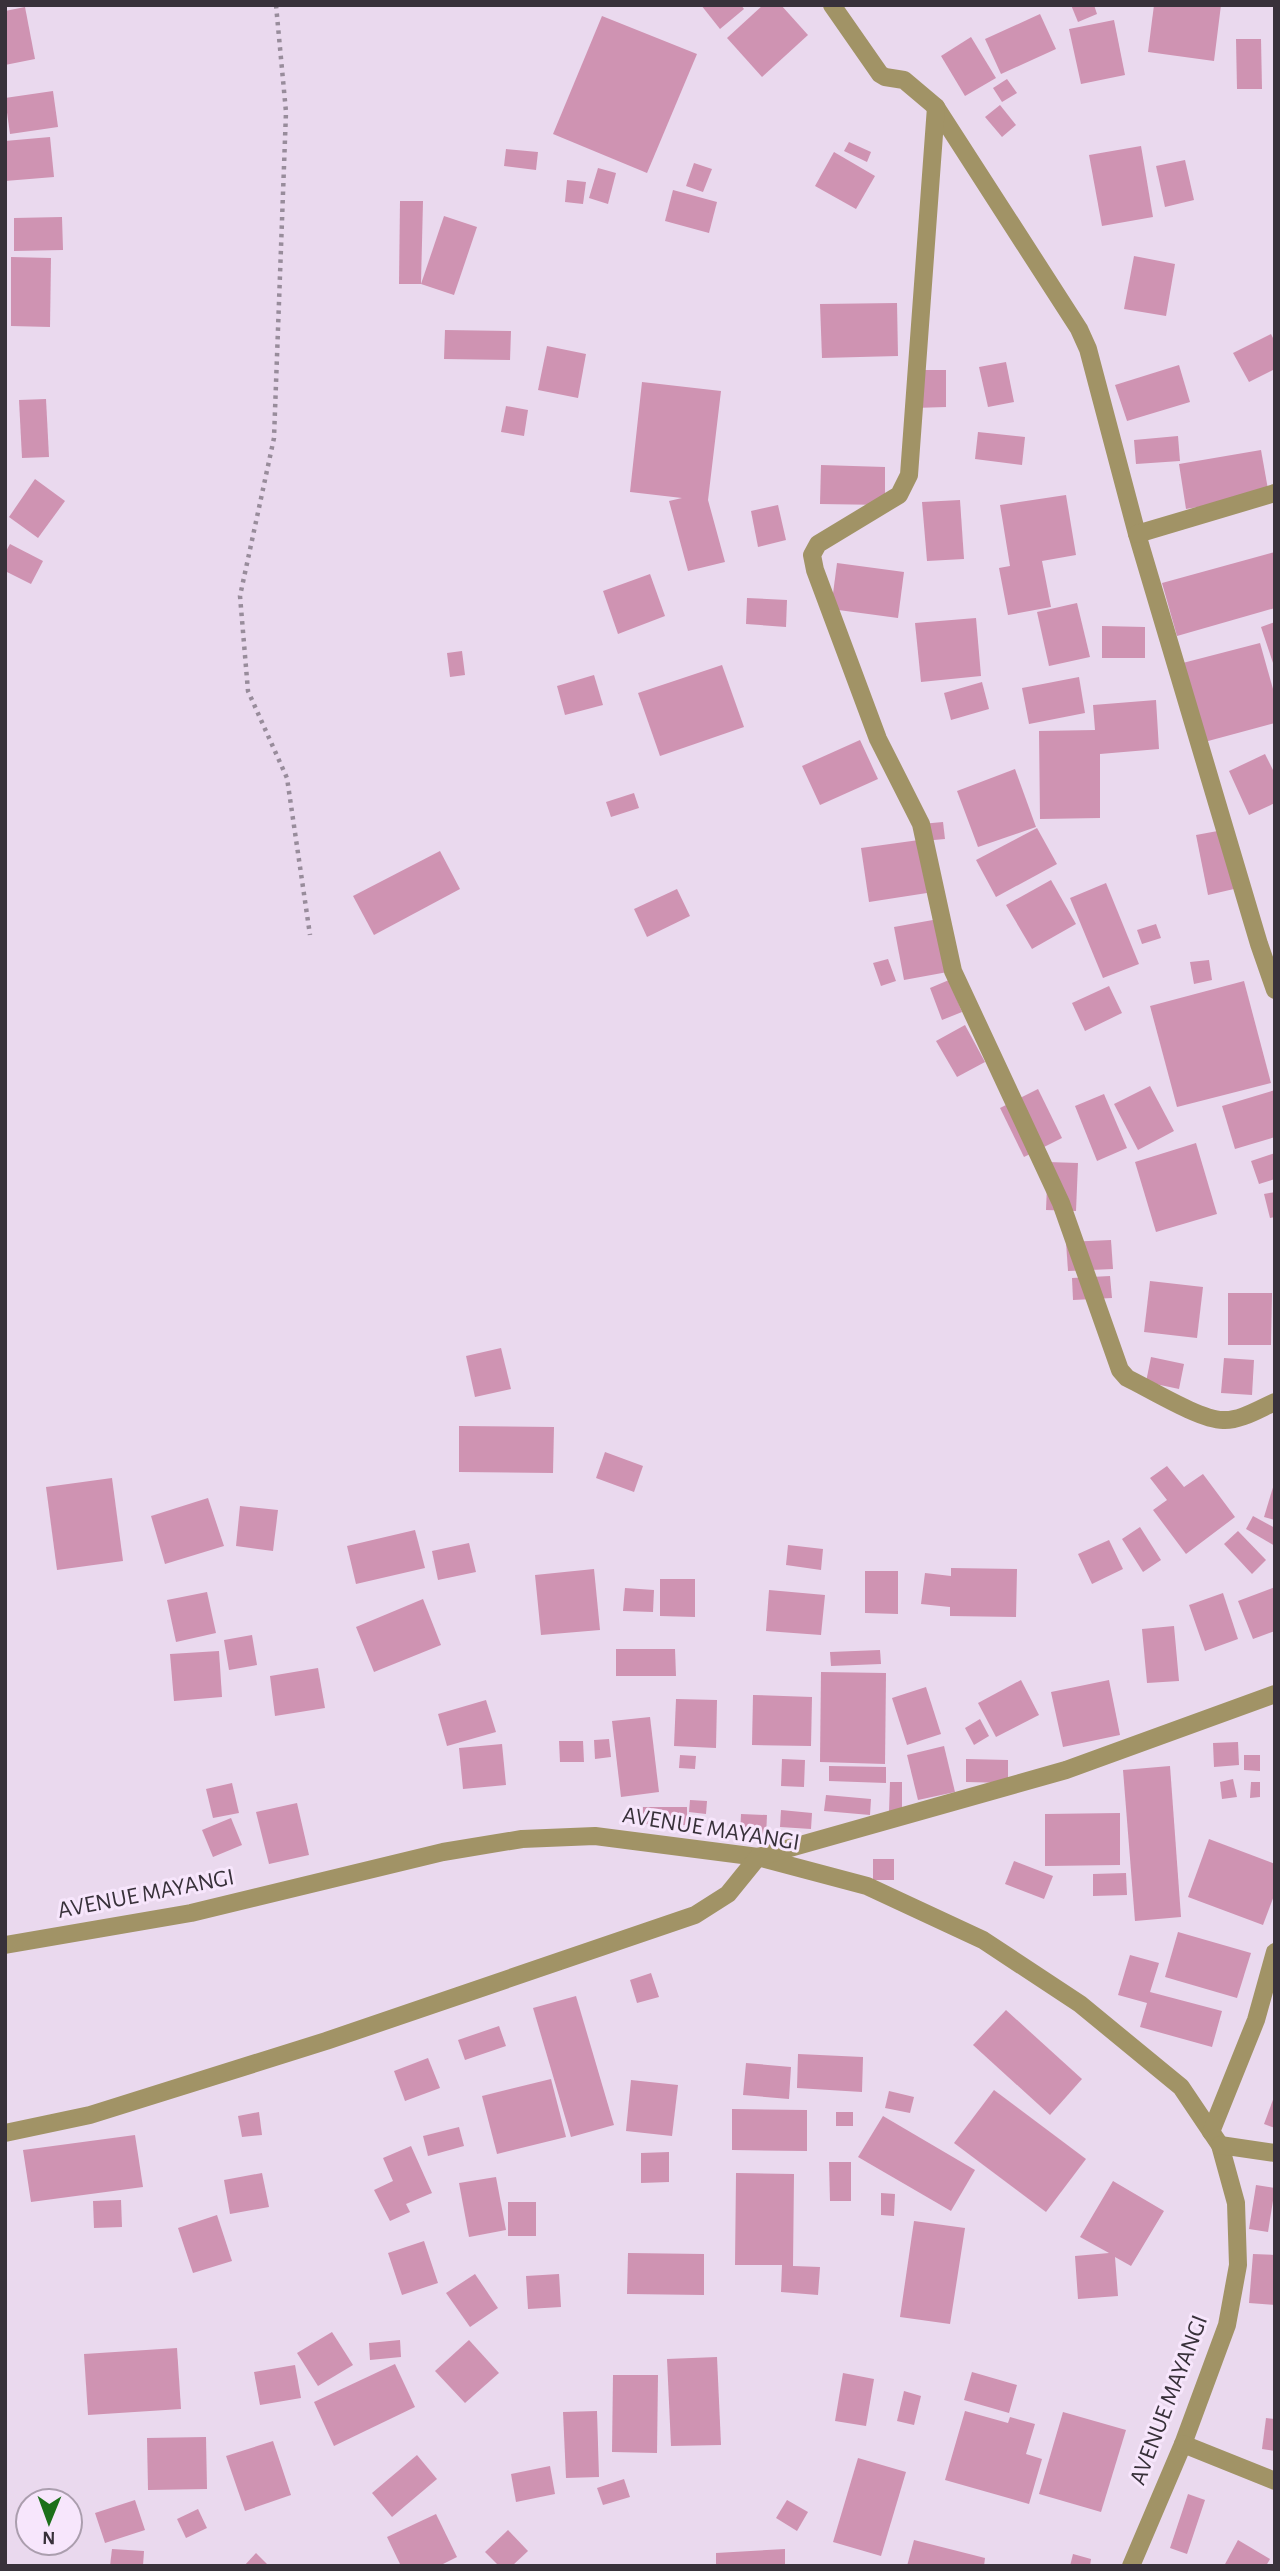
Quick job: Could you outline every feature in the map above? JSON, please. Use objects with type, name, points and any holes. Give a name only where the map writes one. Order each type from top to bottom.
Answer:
[{"type":"street","points":[[832,5],[880,74],[904,80],[936,107],[1079,329],[1088,349],[1137,534],[1275,990]]},
{"type":"street","points":[[936,107],[909,475],[899,495],[818,544],[812,555],[815,570],[878,739],[921,824],[953,971],[1061,1203],[1120,1370],[1127,1378],[1210,1419],[1225,1421],[1247,1415],[1275,1402]]},
{"type":"street","points":[[1137,534],[1275,493]]},
{"type":"street","points":[[5,2133],[90,2115],[326,2041],[695,1915],[728,1894],[758,1857],[1066,1770],[1275,1694]]},
{"type":"street","name":"AVENUE MAYANGI","points":[[5,1945],[191,1913],[443,1852],[522,1839],[595,1836],[758,1857],[867,1886],[983,1940],[1080,2004],[1181,2087],[1216,2138],[1236,2203],[1238,2265],[1227,2325],[1183,2444],[1131,2566]]},
{"type":"street","points":[[1275,1952],[1256,2020],[1216,2138],[1275,2153]]},
{"type":"street","points":[[1183,2444],[1275,2481]]},
{"type":"path","points":[[276,5],[286,112],[274,438],[240,596],[248,691],[286,778],[310,935]]},
{"type":"building","points":[[701,5],[741,5],[744,9],[720,29]]},
{"type":"building","points":[[763,5],[781,5],[808,35],[762,77],[727,38]]},
{"type":"building","points":[[1071,5],[1094,5],[1097,14],[1078,22]]},
{"type":"building","points":[[1154,5],[1221,5],[1214,61],[1148,52]]},
{"type":"building","points":[[25,7],[35,59],[5,65],[5,11]]},
{"type":"building","points":[[1040,14],[1056,49],[1001,74],[985,39]]},
{"type":"building","points":[[602,16],[697,54],[647,173],[553,134]]},
{"type":"building","points":[[1114,20],[1125,75],[1081,84],[1069,29]]},
{"type":"building","points":[[971,37],[996,78],[965,96],[941,56]]},
{"type":"building","points":[[1236,39],[1261,39],[1262,89],[1237,89]]},
{"type":"building","points":[[1007,79],[1017,93],[1002,102],[993,88]]},
{"type":"building","points":[[53,91],[58,127],[10,134],[5,98]]},
{"type":"building","points":[[1000,105],[1016,125],[1002,137],[985,117]]},
{"type":"building","points":[[50,137],[54,177],[5,181],[5,141]]},
{"type":"building","points":[[849,142],[871,152],[867,162],[844,151]]},
{"type":"building","points":[[1141,146],[1153,217],[1102,226],[1089,155]]},
{"type":"building","points":[[506,149],[538,152],[536,170],[504,166]]},
{"type":"building","points":[[834,152],[875,176],[856,209],[815,186]]},
{"type":"building","points":[[1185,160],[1194,200],[1165,207],[1156,166]]},
{"type":"building","points":[[694,163],[712,169],[703,192],[686,186]]},
{"type":"building","points":[[598,168],[616,173],[608,204],[589,198]]},
{"type":"building","points":[[567,180],[586,182],[583,204],[565,202]]},
{"type":"building","points":[[673,190],[717,202],[709,233],[665,221]]},
{"type":"building","points":[[400,201],[423,201],[421,284],[399,284]]},
{"type":"building","points":[[444,216],[477,227],[454,295],[421,284]]},
{"type":"building","points":[[62,217],[63,250],[14,251],[14,218]]},
{"type":"building","points":[[1134,256],[1175,264],[1166,316],[1124,309]]},
{"type":"building","points":[[11,257],[51,258],[50,327],[11,326]]},
{"type":"building","points":[[897,303],[898,356],[822,358],[820,304]]},
{"type":"building","points":[[445,330],[511,331],[510,360],[444,359]]},
{"type":"building","points":[[1271,334],[1275,342],[1275,369],[1249,382],[1233,353]]},
{"type":"building","points":[[547,346],[586,354],[578,398],[538,390]]},
{"type":"building","points":[[1006,362],[1014,402],[988,407],[979,367]]},
{"type":"building","points":[[1179,365],[1190,402],[1127,421],[1115,385]]},
{"type":"building","points":[[914,370],[946,370],[946,407],[914,408]]},
{"type":"building","points":[[642,382],[721,391],[708,500],[725,562],[688,571],[669,501],[682,498],[630,492]]},
{"type":"building","points":[[46,399],[49,457],[22,458],[19,400]]},
{"type":"building","points":[[506,406],[528,410],[524,436],[501,432]]},
{"type":"building","points":[[978,432],[1025,437],[1022,465],[975,459]]},
{"type":"building","points":[[1178,436],[1180,461],[1136,464],[1134,440]]},
{"type":"building","points":[[1261,450],[1269,495],[1186,509],[1179,464]]},
{"type":"building","points":[[821,465],[885,467],[885,505],[820,504]]},
{"type":"building","points":[[35,479],[65,501],[38,538],[9,517]]},
{"type":"building","points":[[1066,495],[1076,555],[1042,561],[1051,607],[1008,615],[999,568],[1010,566],[1000,505]]},
{"type":"building","points":[[960,500],[964,559],[927,561],[922,502]]},
{"type":"building","points":[[778,505],[786,540],[758,547],[751,511]]},
{"type":"building","points":[[10,544],[43,561],[31,584],[5,571],[5,553]]},
{"type":"building","points":[[1275,552],[1275,608],[1177,636],[1162,583]]},
{"type":"building","points":[[837,563],[904,572],[898,618],[831,609]]},
{"type":"building","points":[[650,574],[665,616],[618,634],[603,591]]},
{"type":"building","points":[[747,598],[787,600],[786,627],[746,624]]},
{"type":"building","points":[[1077,603],[1090,657],[1049,666],[1037,612]]},
{"type":"building","points":[[976,618],[981,676],[921,682],[915,623]]},
{"type":"building","points":[[1275,622],[1275,666],[1274,666],[1261,627]]},
{"type":"building","points":[[1102,626],[1145,627],[1145,658],[1102,658]]},
{"type":"building","points":[[1260,643],[1275,696],[1275,723],[1197,744],[1175,665]]},
{"type":"building","points":[[462,651],[465,675],[450,677],[447,653]]},
{"type":"building","points":[[722,665],[744,727],[660,756],[638,693]]},
{"type":"building","points":[[594,675],[603,705],[565,715],[557,686]]},
{"type":"building","points":[[1079,677],[1085,713],[1029,724],[1022,688]]},
{"type":"building","points":[[982,682],[989,709],[951,720],[944,693]]},
{"type":"building","points":[[1156,700],[1159,749],[1100,754],[1100,818],[1040,819],[1039,731],[1095,730],[1093,705]]},
{"type":"building","points":[[860,740],[878,779],[820,805],[802,766]]},
{"type":"building","points":[[1265,754],[1275,774],[1275,803],[1249,815],[1229,771]]},
{"type":"building","points":[[1015,769],[1036,827],[978,847],[957,791]]},
{"type":"building","points":[[634,793],[639,808],[611,817],[606,802]]},
{"type":"building","points":[[943,822],[945,839],[923,841],[921,824]]},
{"type":"building","points":[[1037,828],[1057,864],[996,897],[976,860]]},
{"type":"building","points":[[1223,830],[1234,889],[1208,895],[1196,835]]},
{"type":"building","points":[[919,840],[927,893],[869,902],[861,848]]},
{"type":"building","points":[[440,851],[460,889],[374,935],[353,896]]},
{"type":"building","points":[[1051,880],[1076,924],[1032,949],[1006,905]]},
{"type":"building","points":[[1106,883],[1139,964],[1103,978],[1070,898]]},
{"type":"building","points":[[677,889],[690,916],[647,937],[634,909]]},
{"type":"building","points":[[944,918],[953,971],[904,980],[894,927]]},
{"type":"building","points":[[1156,924],[1161,938],[1142,944],[1137,930]]},
{"type":"building","points":[[888,959],[896,981],[881,986],[873,963]]},
{"type":"building","points":[[1209,960],[1212,980],[1194,984],[1190,962]]},
{"type":"building","points":[[949,980],[962,1012],[942,1020],[930,988]]},
{"type":"building","points":[[1244,981],[1271,1083],[1177,1107],[1150,1006]]},
{"type":"building","points":[[1109,986],[1122,1013],[1085,1031],[1072,1003]]},
{"type":"building","points":[[965,1025],[985,1062],[957,1077],[936,1041]]},
{"type":"building","points":[[1150,1086],[1174,1131],[1138,1150],[1114,1104]]},
{"type":"building","points":[[1038,1089],[1062,1138],[1024,1157],[1000,1108]]},
{"type":"building","points":[[1275,1090],[1275,1137],[1235,1149],[1222,1106]]},
{"type":"building","points":[[1104,1094],[1127,1148],[1097,1161],[1075,1106]]},
{"type":"building","points":[[1196,1143],[1217,1214],[1156,1232],[1135,1162]]},
{"type":"building","points":[[1275,1153],[1275,1179],[1259,1184],[1251,1161]]},
{"type":"building","points":[[1048,1162],[1078,1163],[1076,1211],[1046,1210]]},
{"type":"building","points":[[1275,1192],[1275,1217],[1270,1218],[1264,1194]]},
{"type":"building","points":[[1111,1240],[1113,1269],[1068,1271],[1066,1242]]},
{"type":"building","points":[[1110,1276],[1112,1298],[1073,1300],[1072,1278]]},
{"type":"building","points":[[1150,1281],[1203,1287],[1197,1338],[1144,1332]]},
{"type":"building","points":[[1228,1293],[1272,1293],[1271,1345],[1228,1345]]},
{"type":"building","points":[[501,1348],[511,1389],[475,1397],[466,1356]]},
{"type":"building","points":[[1151,1357],[1184,1364],[1179,1389],[1146,1382]]},
{"type":"building","points":[[1224,1358],[1254,1360],[1252,1395],[1221,1393]]},
{"type":"building","points":[[459,1426],[554,1427],[553,1473],[459,1472]]},
{"type":"building","points":[[605,1452],[643,1466],[634,1492],[596,1478]]},
{"type":"building","points":[[1167,1466],[1184,1487],[1203,1474],[1235,1517],[1186,1554],[1153,1510],[1167,1500],[1150,1478]]},
{"type":"building","points":[[112,1478],[123,1561],[57,1570],[46,1487]]},
{"type":"building","points":[[1275,1484],[1275,1520],[1264,1517]]},
{"type":"building","points":[[208,1498],[224,1546],[165,1564],[151,1516]]},
{"type":"building","points":[[240,1506],[278,1510],[273,1551],[236,1546]]},
{"type":"building","points":[[1253,1516],[1275,1528],[1275,1546],[1246,1529]]},
{"type":"building","points":[[1140,1527],[1161,1560],[1143,1572],[1122,1539]]},
{"type":"building","points":[[415,1530],[425,1568],[356,1584],[347,1546]]},
{"type":"building","points":[[1238,1531],[1266,1560],[1252,1574],[1224,1544]]},
{"type":"building","points":[[1109,1540],[1123,1569],[1092,1584],[1078,1554]]},
{"type":"building","points":[[469,1543],[476,1572],[438,1580],[432,1551]]},
{"type":"building","points":[[788,1545],[823,1549],[821,1570],[786,1565]]},
{"type":"building","points":[[951,1568],[1017,1569],[1016,1617],[950,1616],[950,1607],[921,1604],[925,1573],[951,1576]]},
{"type":"building","points":[[594,1569],[600,1630],[541,1635],[535,1575]]},
{"type":"building","points":[[865,1571],[898,1571],[898,1614],[865,1613]]},
{"type":"building","points":[[660,1579],[695,1579],[695,1617],[660,1616]]},
{"type":"building","points":[[1275,1587],[1275,1631],[1253,1639],[1238,1601]]},
{"type":"building","points":[[625,1588],[654,1590],[653,1612],[623,1611]]},
{"type":"building","points":[[769,1590],[825,1595],[821,1635],[766,1631]]},
{"type":"building","points":[[207,1592],[216,1633],[176,1642],[167,1600]]},
{"type":"building","points":[[1223,1593],[1238,1639],[1205,1651],[1189,1605]]},
{"type":"building","points":[[423,1599],[441,1645],[374,1672],[356,1627]]},
{"type":"building","points":[[1174,1626],[1179,1681],[1147,1683],[1142,1629]]},
{"type":"building","points":[[252,1635],[257,1665],[229,1670],[224,1640]]},
{"type":"building","points":[[616,1649],[675,1649],[676,1676],[616,1676]]},
{"type":"building","points":[[880,1650],[881,1664],[831,1666],[830,1652]]},
{"type":"building","points":[[219,1651],[222,1697],[174,1701],[170,1654]]},
{"type":"building","points":[[318,1668],[325,1708],[275,1716],[270,1676]]},
{"type":"building","points":[[821,1672],[886,1673],[885,1764],[820,1762]]},
{"type":"building","points":[[1021,1680],[1039,1715],[996,1737],[978,1703]]},
{"type":"building","points":[[1109,1680],[1120,1735],[1063,1747],[1051,1692]]},
{"type":"building","points":[[926,1687],[941,1734],[907,1745],[892,1698]]},
{"type":"building","points":[[753,1695],[812,1697],[811,1746],[752,1745]]},
{"type":"building","points":[[676,1699],[717,1700],[716,1748],[674,1746]]},
{"type":"building","points":[[486,1700],[496,1732],[447,1746],[438,1714]]},
{"type":"building","points":[[650,1717],[659,1792],[621,1797],[612,1721]]},
{"type":"building","points":[[980,1719],[989,1736],[974,1745],[965,1728]]},
{"type":"building","points":[[609,1739],[611,1757],[595,1759],[594,1740]]},
{"type":"building","points":[[559,1741],[583,1741],[584,1762],[560,1762]]},
{"type":"building","points":[[1238,1742],[1239,1765],[1214,1767],[1213,1743]]},
{"type":"building","points":[[502,1744],[506,1785],[463,1789],[459,1748]]},
{"type":"building","points":[[944,1746],[955,1792],[918,1800],[907,1755]]},
{"type":"building","points":[[680,1755],[696,1756],[695,1769],[679,1768]]},
{"type":"building","points":[[1244,1755],[1260,1755],[1260,1771],[1244,1770]]},
{"type":"building","points":[[782,1759],[805,1760],[804,1787],[781,1786]]},
{"type":"building","points":[[966,1759],[1008,1760],[1008,1783],[966,1782]]},
{"type":"building","points":[[829,1766],[886,1767],[886,1783],[829,1781]]},
{"type":"building","points":[[1170,1766],[1181,1917],[1135,1921],[1123,1770]]},
{"type":"building","points":[[1233,1779],[1237,1797],[1222,1799],[1220,1782]]},
{"type":"building","points":[[890,1782],[902,1782],[902,1812],[889,1812]]},
{"type":"building","points":[[1251,1782],[1260,1782],[1260,1797],[1250,1798]]},
{"type":"building","points":[[232,1783],[239,1813],[213,1818],[206,1789]]},
{"type":"building","points":[[826,1795],[871,1799],[870,1815],[824,1811]]},
{"type":"building","points":[[690,1800],[707,1801],[706,1814],[689,1812]]},
{"type":"building","points":[[297,1803],[309,1855],[269,1864],[256,1812]]},
{"type":"building","points":[[643,1807],[687,1807],[687,1825],[643,1824]]},
{"type":"building","points":[[781,1810],[812,1813],[811,1829],[780,1827]]},
{"type":"building","points":[[1120,1813],[1120,1865],[1045,1866],[1045,1814]]},
{"type":"building","points":[[741,1814],[767,1815],[766,1836],[740,1836]]},
{"type":"building","points":[[231,1818],[242,1845],[213,1857],[202,1830]]},
{"type":"building","points":[[1209,1839],[1275,1864],[1275,1893],[1263,1925],[1188,1897]]},
{"type":"building","points":[[873,1859],[894,1859],[894,1880],[873,1880]]},
{"type":"building","points":[[1014,1861],[1053,1876],[1044,1899],[1005,1884]]},
{"type":"building","points":[[1126,1873],[1127,1895],[1093,1896],[1093,1874]]},
{"type":"building","points":[[1178,1932],[1251,1953],[1237,1998],[1165,1977]]},
{"type":"building","points":[[1130,1955],[1159,1963],[1150,1992],[1222,2011],[1212,2047],[1140,2027],[1147,2003],[1118,1995]]},
{"type":"building","points":[[651,1973],[659,1997],[637,2003],[630,1980]]},
{"type":"building","points":[[576,1996],[614,2125],[571,2137],[533,2008]]},
{"type":"building","points":[[1006,2010],[1082,2079],[1050,2115],[973,2045]]},
{"type":"building","points":[[499,2026],[506,2046],[465,2060],[458,2040]]},
{"type":"building","points":[[798,2054],[863,2057],[862,2092],[797,2088]]},
{"type":"building","points":[[428,2058],[440,2088],[405,2101],[394,2071]]},
{"type":"building","points":[[746,2063],[791,2067],[789,2099],[743,2095]]},
{"type":"building","points":[[551,2079],[566,2137],[497,2154],[482,2096]]},
{"type":"building","points":[[631,2080],[678,2085],[672,2136],[626,2131]]},
{"type":"building","points":[[994,2090],[1086,2159],[1046,2212],[954,2143]]},
{"type":"building","points":[[889,2091],[914,2097],[910,2113],[885,2108]]},
{"type":"building","points":[[1275,2097],[1275,2128],[1264,2124]]},
{"type":"building","points":[[732,2109],[807,2110],[807,2151],[732,2150]]},
{"type":"building","points":[[259,2112],[262,2135],[242,2137],[238,2116]]},
{"type":"building","points":[[836,2112],[853,2112],[853,2126],[836,2126]]},
{"type":"building","points":[[883,2116],[975,2170],[951,2211],[858,2157]]},
{"type":"building","points":[[459,2127],[464,2146],[428,2156],[423,2136]]},
{"type":"building","points":[[135,2135],[143,2187],[31,2202],[23,2150]]},
{"type":"building","points":[[411,2146],[432,2193],[406,2204],[410,2212],[390,2221],[374,2190],[393,2181],[383,2158]]},
{"type":"building","points":[[669,2152],[669,2182],[641,2183],[641,2153]]},
{"type":"building","points":[[829,2162],[851,2162],[851,2201],[830,2201]]},
{"type":"building","points":[[262,2173],[269,2207],[230,2214],[224,2180]]},
{"type":"building","points":[[736,2173],[794,2174],[793,2266],[820,2267],[818,2295],[781,2292],[782,2265],[735,2265]]},
{"type":"building","points":[[496,2177],[506,2230],[469,2237],[459,2183]]},
{"type":"building","points":[[1113,2181],[1164,2211],[1131,2266],[1115,2257],[1118,2296],[1078,2299],[1075,2256],[1109,2253],[1080,2237]]},
{"type":"building","points":[[1256,2185],[1275,2188],[1268,2232],[1249,2229]]},
{"type":"building","points":[[881,2193],[895,2194],[894,2216],[881,2215]]},
{"type":"building","points":[[121,2200],[122,2227],[94,2228],[93,2201]]},
{"type":"building","points":[[508,2202],[536,2202],[536,2236],[508,2236]]},
{"type":"building","points":[[217,2215],[232,2261],[193,2273],[178,2228]]},
{"type":"building","points":[[914,2221],[965,2228],[950,2324],[900,2317]]},
{"type":"building","points":[[424,2241],[438,2283],[402,2295],[388,2253]]},
{"type":"building","points":[[628,2253],[704,2254],[704,2295],[627,2294]]},
{"type":"building","points":[[1253,2254],[1275,2255],[1275,2305],[1249,2303]]},
{"type":"building","points":[[475,2274],[498,2308],[470,2327],[446,2293]]},
{"type":"building","points":[[559,2274],[561,2307],[528,2309],[526,2276]]},
{"type":"building","points":[[332,2332],[353,2365],[318,2386],[297,2353]]},
{"type":"building","points":[[400,2340],[401,2357],[370,2360],[369,2343]]},
{"type":"building","points":[[469,2340],[499,2373],[465,2403],[435,2371]]},
{"type":"building","points":[[177,2348],[181,2409],[88,2415],[84,2354]]},
{"type":"building","points":[[717,2357],[721,2445],[671,2446],[667,2359]]},
{"type":"building","points":[[395,2364],[415,2407],[334,2446],[314,2402]]},
{"type":"building","points":[[295,2365],[301,2398],[260,2405],[254,2372]]},
{"type":"building","points":[[972,2372],[1017,2385],[1009,2413],[964,2400]]},
{"type":"building","points":[[843,2373],[874,2379],[866,2426],[835,2421]]},
{"type":"building","points":[[613,2375],[658,2375],[657,2453],[612,2452]]},
{"type":"building","points":[[904,2391],[921,2396],[914,2425],[897,2421]]},
{"type":"building","points":[[597,2411],[599,2477],[566,2478],[563,2412]]},
{"type":"building","points":[[965,2411],[1008,2423],[1010,2417],[1035,2424],[1026,2454],[1042,2459],[1029,2504],[945,2480]]},
{"type":"building","points":[[1063,2412],[1126,2430],[1101,2512],[1039,2494]]},
{"type":"building","points":[[1266,2418],[1275,2419],[1275,2451],[1262,2449]]},
{"type":"building","points":[[206,2437],[207,2489],[148,2490],[147,2438]]},
{"type":"building","points":[[273,2441],[291,2495],[245,2511],[226,2456]]},
{"type":"building","points":[[417,2455],[437,2479],[392,2517],[372,2493]]},
{"type":"building","points":[[858,2458],[906,2472],[881,2556],[833,2542]]},
{"type":"building","points":[[550,2466],[555,2494],[516,2502],[511,2474]]},
{"type":"building","points":[[624,2479],[630,2497],[603,2505],[597,2488]]},
{"type":"building","points":[[1188,2494],[1205,2500],[1187,2554],[1170,2548]]},
{"type":"building","points":[[135,2500],[145,2530],[105,2543],[95,2513]]},
{"type":"building","points":[[787,2500],[808,2512],[797,2531],[776,2518]]},
{"type":"building","points":[[198,2509],[207,2528],[186,2538],[177,2519]]},
{"type":"building","points":[[436,2514],[457,2557],[439,2566],[401,2566],[387,2537]]},
{"type":"building","points":[[508,2530],[528,2551],[512,2566],[499,2566],[485,2552]]},
{"type":"building","points":[[914,2540],[985,2558],[984,2566],[907,2566]]},
{"type":"building","points":[[1238,2540],[1270,2559],[1266,2566],[1224,2566]]},
{"type":"building","points":[[112,2549],[144,2551],[143,2566],[110,2566]]},
{"type":"building","points":[[785,2549],[785,2566],[716,2566],[716,2553]]},
{"type":"building","points":[[256,2553],[269,2566],[244,2566]]},
{"type":"building","points":[[1073,2554],[1091,2559],[1090,2566],[1070,2566]]}]
